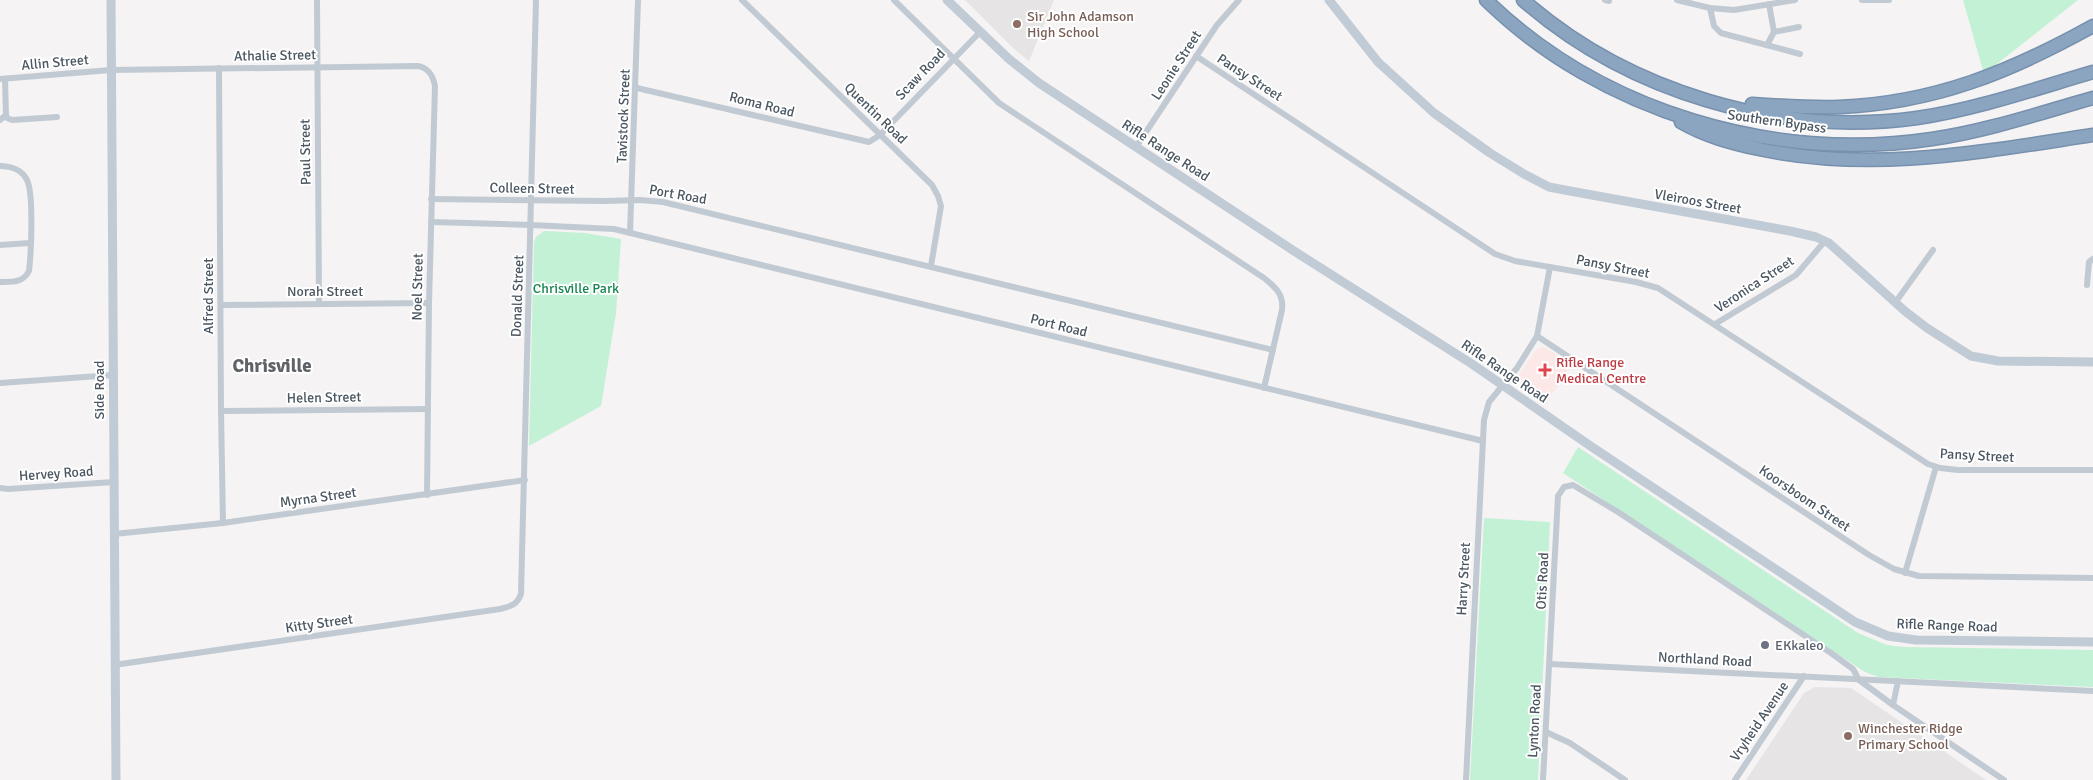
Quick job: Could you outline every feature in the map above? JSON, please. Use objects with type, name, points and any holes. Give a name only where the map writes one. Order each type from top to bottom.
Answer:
[{"type":"highway","name":"Southern Bypass","points":[[1486,0],[1517,28],[1574,67],[1615,90],[1656,108],[1713,126],[1770,138],[1812,143],[1866,145],[1923,140],[1971,132],[2093,98]]},
{"type":"highway","name":"Southern Bypass","points":[[1523,0],[1569,36],[1618,64],[1661,84],[1722,104],[1801,118],[1841,121],[1893,120],[1956,111],[2093,72]]},
{"type":"highway","points":[[1722,104],[1839,107],[1917,98],[1996,75],[2038,56],[2093,26]]},
{"type":"highway","points":[[1656,108],[1712,137],[1779,153],[1838,160],[1918,160],[2093,135]]},
{"type":"street","name":"Side Road","points":[[111,0],[116,780]]},
{"type":"street","name":"Paul Street","points":[[317,0],[320,303]]},
{"type":"street","name":"Donald Street","points":[[521,594],[536,0]]},
{"type":"street","name":"Tavistock Street","points":[[630,233],[633,200],[638,0]]},
{"type":"street","name":"Quentin Road","points":[[742,0],[926,178],[938,196],[941,206],[931,266]]},
{"type":"street","points":[[894,0],[1004,107],[1274,287],[1281,296],[1282,305],[1264,388]]},
{"type":"street","name":"Rifle Range Road","points":[[947,0],[1028,75],[1504,386],[1589,446],[1831,607],[1865,627],[1896,638],[1916,640],[2093,642]]},
{"type":"street","name":"Leonie Street","points":[[1136,147],[1196,56],[1239,0]]},
{"type":"street","name":"Vleiroos Street","points":[[1329,0],[1378,62],[1434,113],[1490,153],[1540,184],[1570,192],[1790,231],[1824,241],[1841,253],[1895,303],[1934,333],[1975,358],[1998,361],[2093,362]]},
{"type":"street","points":[[1677,0],[1710,8],[1734,10],[1795,0]]},
{"type":"street","points":[[1862,0],[1888,0]]},
{"type":"street","points":[[1767,45],[1774,32],[1769,4]]},
{"type":"street","points":[[1710,8],[1716,30],[1800,54]]},
{"type":"street","points":[[1774,32],[1798,27]]},
{"type":"street","name":"Scaw Road","points":[[880,135],[980,32]]},
{"type":"street","name":"Pansy Street","points":[[1196,56],[1495,254],[1515,261],[1653,286],[1715,324],[1913,456],[1936,467],[1958,470],[2093,470]]},
{"type":"street","name":"Athalie Street","points":[[111,70],[421,66],[428,70],[434,79]]},
{"type":"street","name":"Alfred Street","points":[[219,68],[220,411],[223,523]]},
{"type":"street","name":"Allin Street","points":[[2,79],[111,70]]},
{"type":"street","points":[[2,79],[2,118],[12,120],[57,117]]},
{"type":"street","name":"Noel Street","points":[[427,494],[434,79]]},
{"type":"street","name":"Roma Road","points":[[636,88],[861,141],[868,142],[880,135]]},
{"type":"street","points":[[0,166],[17,170],[26,178],[30,191],[30,264],[27,276],[16,282],[0,282]]},
{"type":"street","name":"Colleen Street","points":[[431,199],[633,200]]},
{"type":"street","name":"Port Road","points":[[633,200],[663,202],[709,212],[1273,350]]},
{"type":"street","points":[[431,222],[614,229],[630,233]]},
{"type":"street","name":"Port Road","points":[[630,233],[1483,441]]},
{"type":"street","name":"Veronica Street","points":[[1715,324],[1796,274],[1824,241]]},
{"type":"street","points":[[0,245],[30,243]]},
{"type":"street","points":[[1895,303],[1933,250]]},
{"type":"street","points":[[2087,285],[2089,262],[2093,259]]},
{"type":"street","points":[[1537,336],[1550,267]]},
{"type":"street","name":"Norah Street","points":[[220,305],[429,303]]},
{"type":"street","name":"Harry Street","points":[[1466,780],[1484,420],[1488,405],[1504,386],[1537,336]]},
{"type":"street","name":"Koorsboom Street","points":[[1537,336],[1868,555],[1905,573],[1928,577],[2093,578]]},
{"type":"street","points":[[0,383],[113,375]]},
{"type":"street","name":"Helen Street","points":[[220,411],[428,409]]},
{"type":"street","points":[[1905,573],[1936,467]]},
{"type":"street","name":"Myrna Street","points":[[114,534],[223,523],[525,480]]},
{"type":"street","name":"Hervey Road","points":[[0,488],[14,489],[114,482]]},
{"type":"street","name":"Otis Road","points":[[1550,664],[1558,500],[1560,491],[1564,487],[1573,485],[1580,487],[1851,667],[1859,680]]},
{"type":"street","name":"Kitty Street","points":[[114,665],[500,609],[515,604],[521,594]]},
{"type":"street","name":"Northland Road","points":[[1550,664],[1859,680]]},
{"type":"street","name":"Lynton Road","points":[[1543,780],[1550,664]]},
{"type":"street","name":"Vryheid Avenue","points":[[1735,780],[1804,676]]},
{"type":"street","points":[[1859,680],[2093,690]]},
{"type":"street","points":[[1859,680],[2004,780]]},
{"type":"street","points":[[1893,705],[1898,681]]},
{"type":"street","points":[[1546,732],[1570,743],[1625,780]]},
{"type":"shaded area","name":"Sir John Adamson High School","points":[[965,0],[1054,0],[1029,61],[1013,48]]},
{"type":"shaded area","name":"Rifle Range Medical Centre","points":[[1544,347],[1572,364],[1545,405],[1524,389],[1517,377],[1537,349]]},
{"type":"shaded area","name":"Winchester Ridge Primary School","points":[[1815,687],[1851,688],[1986,780],[1746,780],[1804,693]]},
{"type":"green space","points":[[1963,0],[2078,0],[1984,74]]},
{"type":"green space","name":"Chrisville Park","points":[[544,231],[585,233],[621,239],[616,313],[601,406],[529,446],[534,242],[536,237]]},
{"type":"green space","points":[[1578,447],[1858,633],[1887,645],[1904,647],[2093,650],[2093,687],[1878,677],[1865,672],[1563,473]]},
{"type":"green space","points":[[1484,518],[1550,522],[1538,780],[1470,780]]},
{"type":"place","name":"Sir John Adamson High School","points":[[1017,24]]},
{"type":"place","name":"Rifle Range Medical Centre","points":[[1545,370]]},
{"type":"place","name":"EKkaleo","points":[[1765,645]]},
{"type":"place","name":"Winchester Ridge Primary School","points":[[1848,736]]},
{"type":"district","name":"Chrisville","points":[[272,365]]}]
